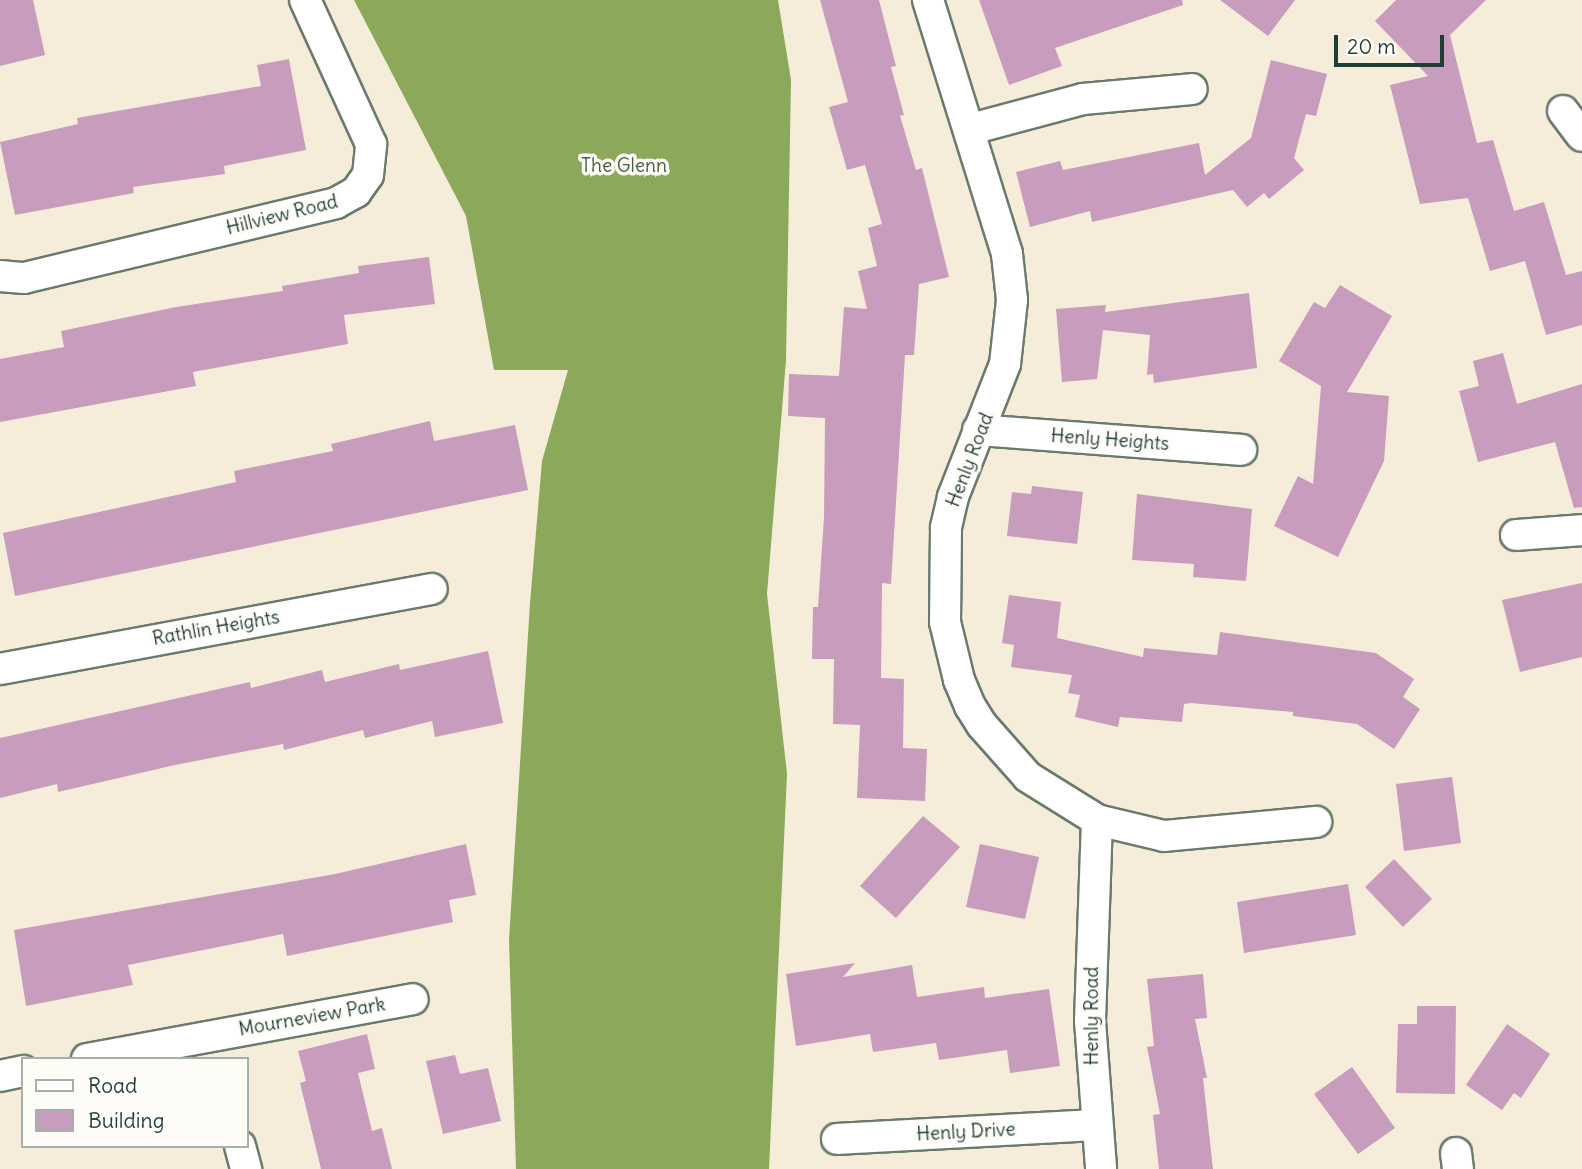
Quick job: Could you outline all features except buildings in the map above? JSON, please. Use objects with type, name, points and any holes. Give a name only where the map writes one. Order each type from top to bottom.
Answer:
[{"type":"street","name":"Hillview Road","points":[[0,276],[23,278],[336,203],[356,192],[368,175],[371,144],[305,0]]},
{"type":"street","name":"Henly Road","points":[[928,0],[971,129],[1007,254],[1012,300],[1005,364],[953,497],[943,558],[945,622],[959,680],[982,726],[1010,760],[1045,790],[1097,820],[1164,836],[1316,822]]},
{"type":"street","points":[[971,129],[1083,99],[1192,89]]},
{"type":"street","points":[[1563,111],[1582,136]]},
{"type":"street","name":"Henly Heights","points":[[978,430],[1241,450]]},
{"type":"street","points":[[1516,535],[1582,530]]},
{"type":"street","name":"Rathlin Heights","points":[[0,669],[432,589]]},
{"type":"street","name":"Henly Road","points":[[1097,820],[1090,1021],[1095,1125],[1101,1169]]},
{"type":"street","name":"Mourneview Park","points":[[108,1057],[214,1047],[413,999]]},
{"type":"street","points":[[0,1076],[21,1071]]},
{"type":"street","name":"Henly Drive","points":[[837,1139],[1095,1125]]},
{"type":"street","points":[[241,1148],[246,1169]]},
{"type":"green space","name":"The Glenn","points":[[354,0],[778,0],[791,80],[786,360],[767,594],[787,774],[769,1169],[516,1169],[509,940],[530,603],[542,461],[568,370],[494,370],[466,216]]}]
